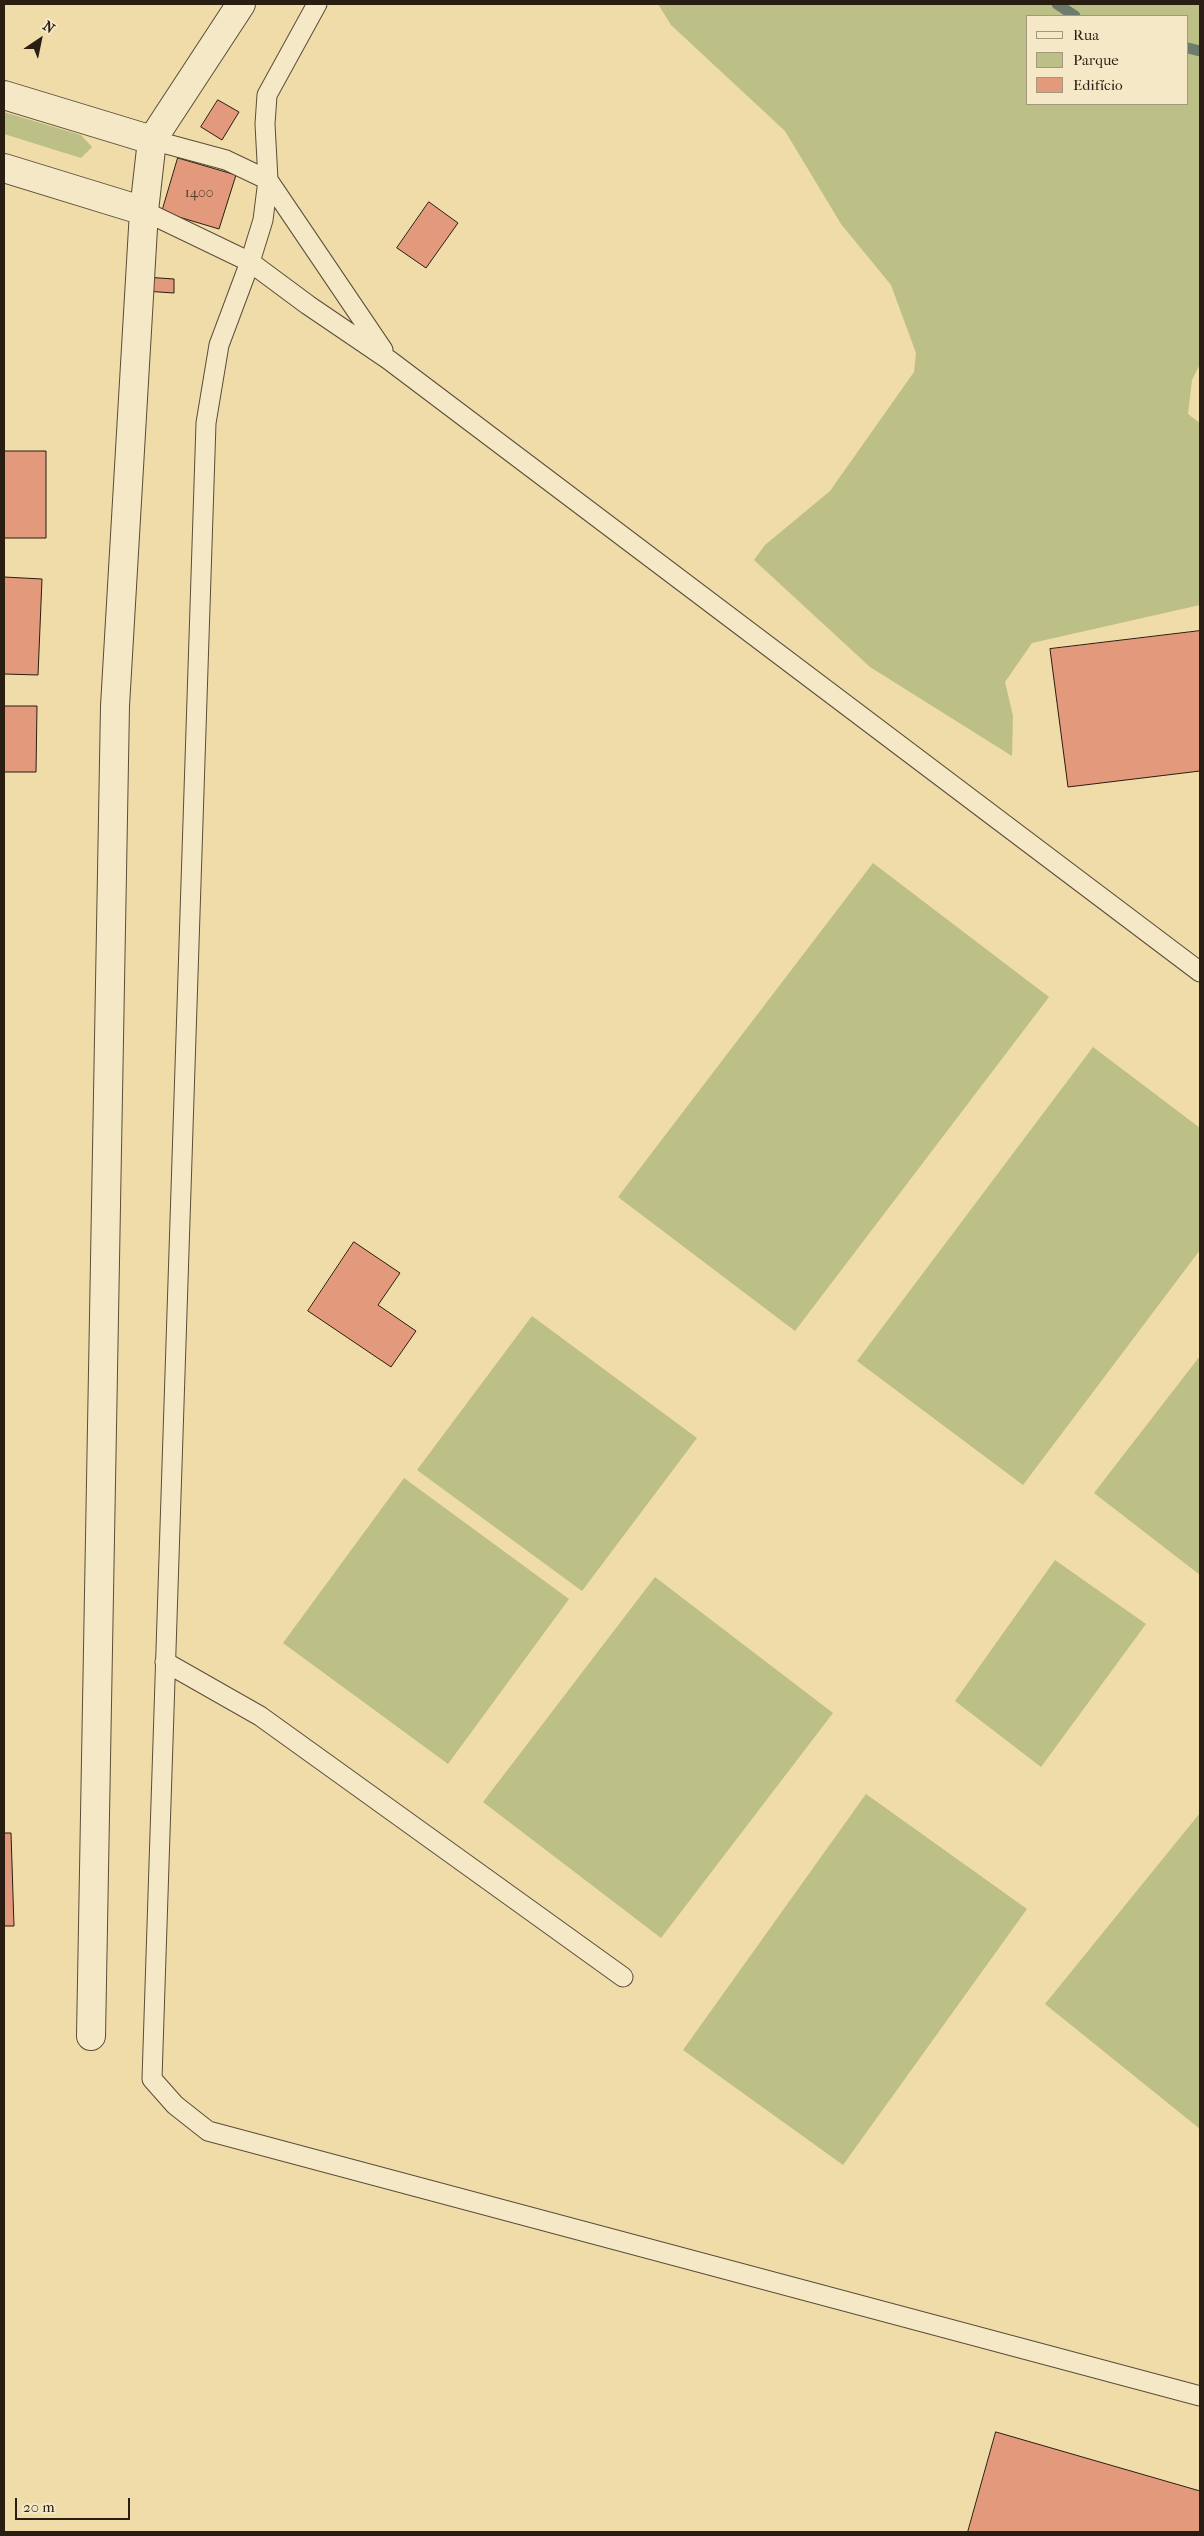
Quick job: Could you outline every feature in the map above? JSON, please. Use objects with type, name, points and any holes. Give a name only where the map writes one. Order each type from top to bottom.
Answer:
[{"type":"street","points":[[91,2036],[115,706],[144,211],[152,140],[241,4]]},
{"type":"street","points":[[4,95],[152,140]]},
{"type":"street","points":[[4,168],[144,211]]},
{"type":"lane","points":[[317,4],[267,95],[265,124],[268,180],[263,220],[250,262],[219,345],[206,424],[152,2078],[175,2105],[208,2131],[1200,2396]]},
{"type":"lane","points":[[152,140],[226,160],[268,180],[389,360]]},
{"type":"lane","points":[[144,211],[250,262],[308,305],[389,360],[1200,972]]},
{"type":"lane","points":[[165,1662],[260,1716],[623,1977]]},
{"type":"green space","points":[[658,4],[1200,4],[1200,364],[1192,380],[1188,414],[1200,423],[1200,605],[1032,643],[1005,682],[1013,716],[1012,756],[870,667],[754,560],[765,545],[830,491],[914,372],[916,353],[891,285],[841,224],[785,131],[671,25]]},
{"type":"green space","points":[[4,112],[81,135],[92,147],[81,158],[4,134]]},
{"type":"green space","points":[[873,863],[1049,997],[795,1331],[618,1197]]},
{"type":"green space","points":[[1093,1047],[1200,1128],[1200,1250],[1023,1485],[857,1361]]},
{"type":"green space","points":[[532,1316],[697,1438],[582,1591],[417,1470]]},
{"type":"green space","points":[[1200,1356],[1200,1575],[1094,1493]]},
{"type":"green space","points":[[404,1478],[569,1599],[448,1764],[283,1643]]},
{"type":"green space","points":[[1055,1560],[1146,1624],[1041,1767],[955,1701]]},
{"type":"green space","points":[[655,1577],[833,1713],[661,1938],[483,1802]]},
{"type":"green space","points":[[866,1794],[1027,1909],[843,2165],[683,2050]]},
{"type":"green space","points":[[1200,1813],[1200,2129],[1045,2004]]},
{"type":"building","points":[[218,100],[239,112],[222,140],[201,127]]},
{"type":"building","points":[[178,158],[236,175],[219,229],[162,212]]},
{"type":"building","points":[[429,202],[458,223],[426,268],[397,248]]},
{"type":"building","points":[[145,277],[174,279],[174,293],[144,291]]},
{"type":"building","points":[[4,451],[46,451],[46,538],[4,538]]},
{"type":"building","points":[[4,577],[42,579],[38,675],[4,674]]},
{"type":"building","points":[[1200,631],[1200,771],[1068,787],[1050,649]]},
{"type":"building","points":[[4,706],[37,706],[36,772],[4,772]]},
{"type":"building","points":[[354,1242],[400,1273],[378,1305],[416,1331],[391,1367],[308,1311]]},
{"type":"building","points":[[4,1833],[11,1833],[14,1926],[4,1926]]},
{"type":"building","points":[[996,2432],[1200,2491],[1200,2532],[968,2532]]},
{"type":"waterway","points":[[1057,4],[1074,15]]},
{"type":"waterway","points":[[1189,48],[1200,51]]}]
